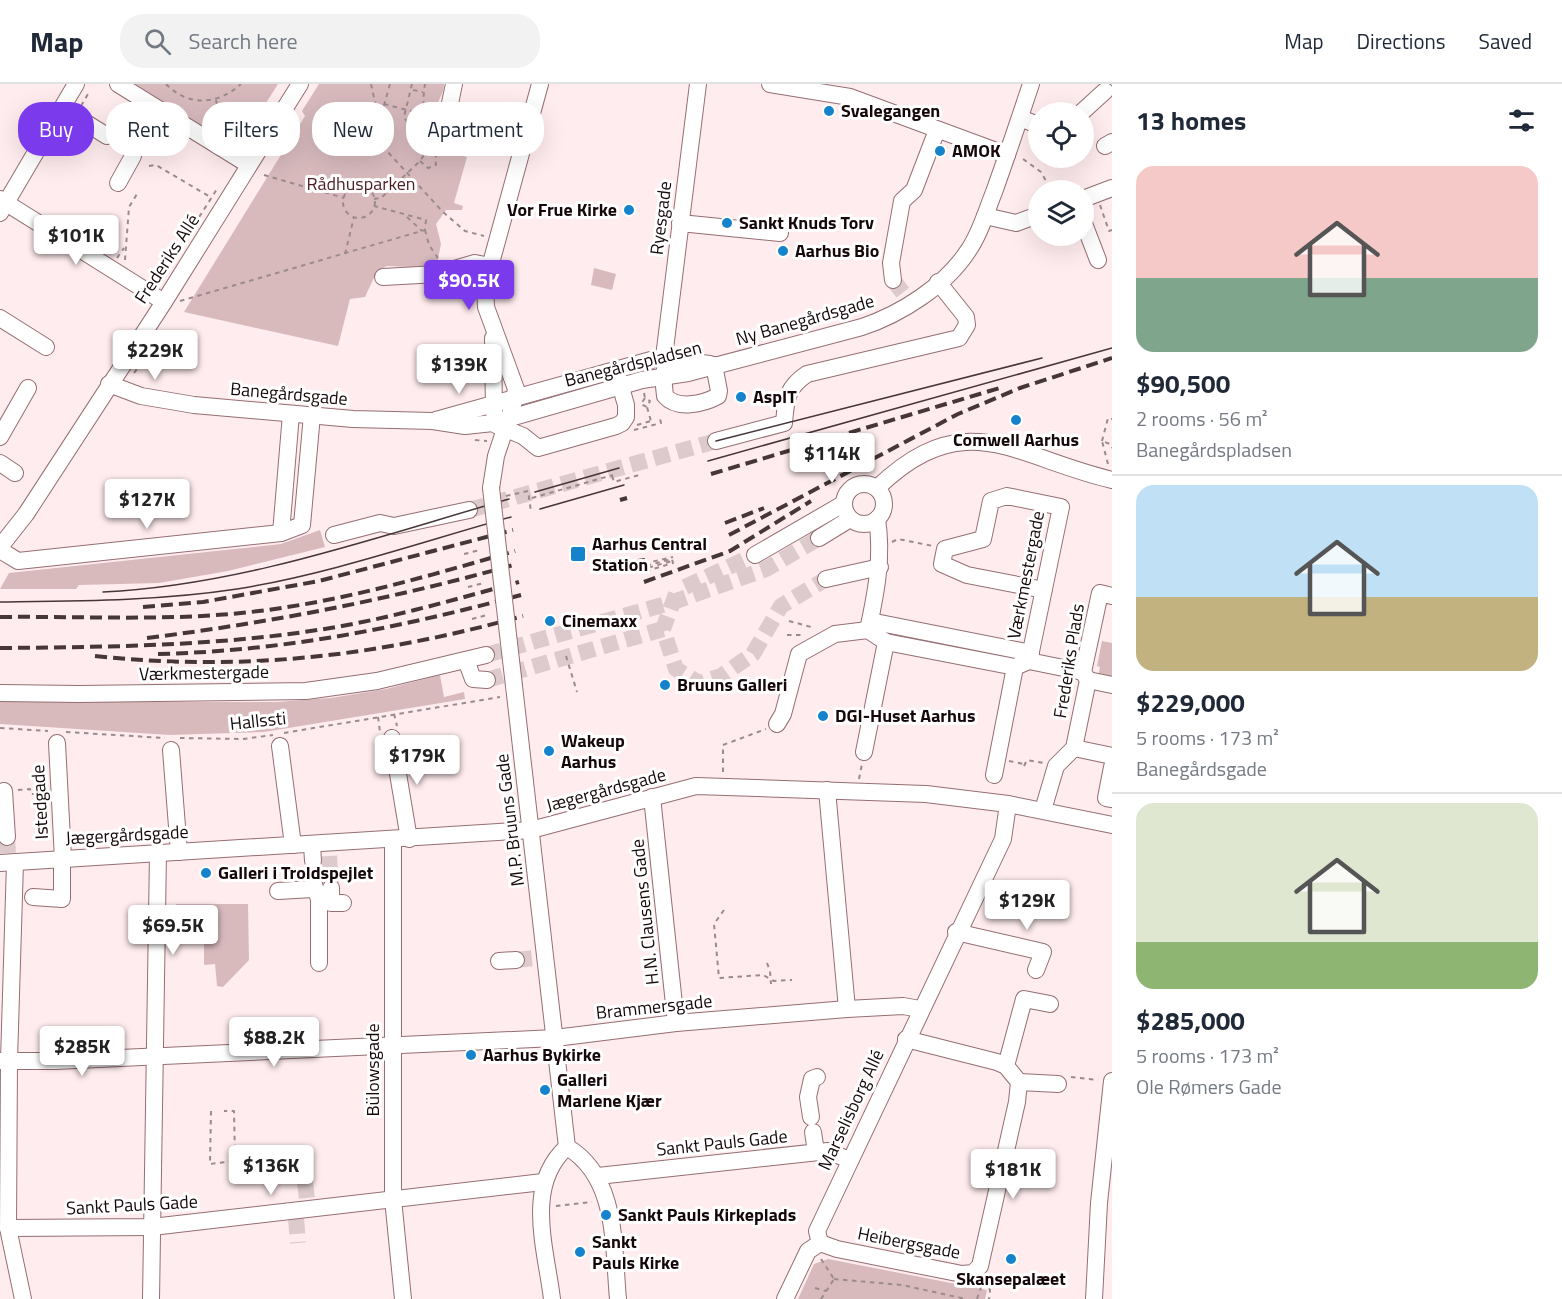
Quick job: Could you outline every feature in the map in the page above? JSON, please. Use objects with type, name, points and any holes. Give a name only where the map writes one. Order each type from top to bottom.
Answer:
[{"type":"street","points":[[66,102],[76,84]]},
{"type":"street","points":[[118,84],[249,165]]},
{"type":"street","name":"Frederiks Allé","points":[[2,554],[17,541],[26,514],[108,384],[164,302],[300,84]]},
{"type":"street","points":[[445,102],[454,84]]},
{"type":"street","points":[[503,423],[515,397],[511,374],[486,307],[485,285],[540,84]]},
{"type":"street","name":"Ryesgade","points":[[664,357],[698,84]]},
{"type":"street","points":[[770,84],[850,97],[1015,157]]},
{"type":"street","name":"Ny Banegårdsgade","points":[[714,365],[862,327],[886,318],[907,299],[938,282],[968,252],[1015,157],[1020,118],[1031,84]]},
{"type":"street","points":[[1020,118],[1028,121]]},
{"type":"street","points":[[893,280],[891,263],[902,201],[914,190],[937,130]]},
{"type":"street","points":[[31,156],[2,201],[164,302]]},
{"type":"street","points":[[118,183],[133,156]]},
{"type":"street","points":[[1094,194],[1112,188]]},
{"type":"street","points":[[985,216],[1016,223],[1028,219]]},
{"type":"street","points":[[680,223],[780,233]]},
{"type":"street","points":[[1093,246],[1098,260]]},
{"type":"street","points":[[383,278],[438,274],[475,263],[490,266]]},
{"type":"street","points":[[716,441],[784,423],[788,393],[795,382],[807,374],[959,338],[964,333],[966,317],[938,282]]},
{"type":"street","points":[[0,318],[46,347]]},
{"type":"street","points":[[494,332],[495,403],[503,423],[538,448],[616,426],[626,417],[625,400],[616,369]]},
{"type":"street","name":"Banegårdspladsen","points":[[495,403],[664,357],[714,365]]},
{"type":"street","points":[[694,361],[668,366],[663,376],[664,396],[674,404],[712,399],[719,391],[714,365]]},
{"type":"street","name":"Banegårdspladsen","points":[[503,423],[621,386],[663,376],[688,373],[714,365]]},
{"type":"street","name":"Banegårdsgade","points":[[108,384],[162,400],[291,414],[433,421],[462,426],[503,423]]},
{"type":"street","points":[[0,437],[28,388]]},
{"type":"street","name":"Banegårdsgade","points":[[433,421],[495,403]]},
{"type":"street","points":[[281,533],[291,414]]},
{"type":"street","points":[[2,554],[18,561],[281,533],[302,525],[312,416]]},
{"type":"street","name":"M.P. Bruuns Gade","points":[[503,423],[487,464],[531,830],[540,957],[555,1038],[567,1146]]},
{"type":"street","points":[[877,488],[897,469],[917,455],[959,442],[997,444],[1037,455],[1079,472],[1112,480]]},
{"type":"street","points":[[0,464],[15,473]]},
{"type":"street","points":[[879,564],[851,516],[852,487],[865,484],[877,488],[884,504],[877,519],[880,542],[879,564],[869,626],[886,642],[1025,660],[1112,684]]},
{"type":"street","name":"Værkmestergade","points":[[945,549],[983,539],[991,501],[1007,496],[1061,507],[1044,591],[994,775]]},
{"type":"street","points":[[334,535],[380,523],[394,526],[470,510]]},
{"type":"street","points":[[819,538],[851,516]]},
{"type":"street","points":[[755,555],[851,516],[877,519]]},
{"type":"street","points":[[945,549],[942,564],[967,574],[1044,591]]},
{"type":"street","points":[[826,579],[879,564]]},
{"type":"street","name":"Frederiks Plads","points":[[1074,748],[1100,593],[1112,596]]},
{"type":"street","name":"Værkmestergade","points":[[777,724],[783,714],[799,654],[835,634],[869,626],[1025,660]]},
{"type":"street","points":[[864,752],[886,642]]},
{"type":"street","name":"Værkmestergade","points":[[0,693],[280,692],[354,685],[407,674],[465,660],[485,649],[407,674]]},
{"type":"street","points":[[465,660],[473,679],[487,680]]},
{"type":"street","name":"Bülowsgade","points":[[392,738],[401,840],[392,1044],[393,1199],[403,1299]]},
{"type":"street","name":"Istedgade","points":[[33,897],[62,899],[63,859],[57,743]]},
{"type":"street","points":[[280,746],[293,845]]},
{"type":"street","points":[[1043,810],[1056,766],[1074,748],[1112,756]]},
{"type":"street","points":[[171,750],[179,852]]},
{"type":"street","points":[[1111,773],[1106,798],[1112,799]]},
{"type":"street","name":"Jægergårdsgade","points":[[8,856],[63,859],[293,845],[323,848],[531,830],[696,786],[926,794],[1008,804],[1112,825]]},
{"type":"street","points":[[827,790],[847,1008]]},
{"type":"street","points":[[4,791],[8,856],[4,1061],[8,1228],[23,1299]]},
{"type":"street","name":"H.N. Clausens Gade","points":[[652,797],[676,1023]]},
{"type":"street","name":"Marselisborg Allé","points":[[820,1243],[817,1231],[849,1160],[956,932],[1003,839],[1008,804]]},
{"type":"street","points":[[313,861],[323,848]]},
{"type":"street","points":[[152,1299],[153,1057],[158,853]]},
{"type":"street","points":[[278,891],[313,886],[319,899],[319,963]]},
{"type":"street","points":[[330,888],[331,903],[344,903]]},
{"type":"street","points":[[956,932],[1043,952],[1036,970]]},
{"type":"street","points":[[1006,1066],[1024,999],[1050,1004]]},
{"type":"street","name":"Brammersgade","points":[[4,1061],[153,1057],[555,1038],[676,1023],[847,1008],[903,1006],[920,1009]]},
{"type":"street","points":[[906,1040],[1006,1066],[1018,1082],[1061,1080]]},
{"type":"street","points":[[816,1152],[808,1097],[812,1079],[817,1077]]},
{"type":"street","points":[[1094,1299],[1099,1203],[1112,1081]]},
{"type":"street","name":"Heibergsgade","points":[[820,1243],[837,1249],[962,1274],[976,1271],[982,1261],[1017,1102],[1018,1082]]},
{"type":"street","points":[[552,1299],[541,1208],[543,1182],[558,1155],[567,1146],[579,1154],[598,1176],[607,1201],[618,1299]]},
{"type":"street","name":"Sankt Pauls Gade","points":[[598,1176],[828,1151],[849,1160]]},
{"type":"street","name":"Sankt Pauls Gade","points":[[8,1228],[152,1227],[543,1182]]},
{"type":"street","points":[[784,1299],[808,1251],[820,1243]]},
{"type":"path","points":[[166,84],[189,100],[216,100],[231,93],[241,84]]},
{"type":"path","points":[[371,84],[375,102]]},
{"type":"path","points":[[385,102],[390,84]]},
{"type":"path","points":[[412,84],[413,90]]},
{"type":"path","points":[[423,102],[425,84]]},
{"type":"path","points":[[413,90],[423,92]]},
{"type":"path","points":[[408,102],[409,94],[413,90]]},
{"type":"path","points":[[391,156],[443,212],[465,231],[497,239]]},
{"type":"path","points":[[374,200],[381,198],[424,156]]},
{"type":"path","points":[[420,161],[428,168],[436,165],[436,156]]},
{"type":"path","points":[[1015,157],[1041,172],[1045,180]]},
{"type":"path","points":[[149,166],[156,165],[225,206]]},
{"type":"path","points":[[264,175],[344,198]]},
{"type":"path","points":[[360,186],[366,188],[374,200],[374,206],[366,216],[354,217],[345,210],[344,198],[347,192],[360,186]]},
{"type":"path","points":[[126,278],[125,229],[129,207],[137,194]]},
{"type":"path","points":[[1094,205],[1109,231],[1112,230]]},
{"type":"path","points":[[374,206],[426,220],[423,230]]},
{"type":"path","points":[[405,215],[423,230],[438,259]]},
{"type":"path","points":[[345,254],[354,217]]},
{"type":"path","points":[[181,301],[423,230]]},
{"type":"path","points":[[647,407],[652,425]]},
{"type":"path","points":[[1108,464],[1102,441],[1108,418],[1112,419]]},
{"type":"path","points":[[631,430],[633,426],[661,423],[660,419]]},
{"type":"path","points":[[640,429],[651,421]]},
{"type":"path","points":[[1102,441],[1110,444],[1112,448]]},
{"type":"path","points":[[532,498],[613,475],[614,482],[639,475]]},
{"type":"path","points":[[508,495],[528,491],[531,511]]},
{"type":"path","points":[[879,564],[891,554],[892,541],[898,539],[945,549]]},
{"type":"path","points":[[464,554],[480,550]]},
{"type":"path","points":[[673,556],[638,565],[640,573],[673,561]]},
{"type":"path","points":[[468,587],[484,583]]},
{"type":"path","points":[[472,619],[487,615]]},
{"type":"path","points":[[789,621],[835,634]]},
{"type":"path","points":[[787,634],[814,636]]},
{"type":"path","points":[[566,656],[577,692]]},
{"type":"path","name":"Hallssti","points":[[0,728],[170,738],[243,739],[514,691]]},
{"type":"path","points":[[723,786],[723,745],[777,724]]},
{"type":"path","points":[[856,792],[864,752]]},
{"type":"path","points":[[1024,766],[1027,760],[1056,766]]},
{"type":"path","points":[[4,791],[30,789],[31,794],[35,794]]},
{"type":"path","points":[[724,910],[714,924],[719,978],[763,975],[770,982]]},
{"type":"path","points":[[767,963],[770,982]]},
{"type":"path","points":[[770,982],[792,980]]},
{"type":"path","points":[[1061,1080],[1093,1080]]},
{"type":"path","points":[[211,1111],[210,1164],[234,1161],[234,1111],[224,1111]]},
{"type":"path","points":[[541,1208],[607,1201]]},
{"type":"path","points":[[820,1243],[818,1254],[834,1279]]},
{"type":"path","points":[[821,1299],[834,1279]]},
{"type":"path","points":[[834,1279],[902,1285],[966,1299]]},
{"type":"path","points":[[815,1288],[826,1291]]},
{"type":"path","points":[[977,1299],[982,1288]]},
{"type":"path","points":[[989,1293],[989,1299]]},
{"type":"green space","points":[[129,84],[278,84],[267,102],[202,102],[202,129],[190,122],[190,102],[158,102]]},
{"type":"green space","name":"Rådhusparken","points":[[319,84],[444,84],[438,102],[406,102],[406,156],[467,157],[454,203],[463,206],[462,210],[446,210],[436,224],[441,244],[436,268],[387,266],[377,271],[365,297],[350,299],[338,346],[184,312],[280,156],[300,156],[300,124],[305,116],[302,111]]},
{"type":"green space","points":[[594,268],[616,274],[612,290],[591,285]]},
{"type":"green space","points":[[320,530],[325,547],[228,571],[159,583],[79,585],[76,589],[0,589],[9,573],[281,544]]},
{"type":"green space","points":[[1102,641],[1112,643],[1112,680],[1098,677],[1100,667],[1097,666]]},
{"type":"green space","points":[[440,675],[444,697],[464,692],[465,699],[264,732],[170,735],[0,724],[0,702],[276,702],[331,698],[386,689]]},
{"type":"green space","points":[[176,904],[248,904],[249,960],[223,987],[217,986],[215,964],[204,965],[204,920],[176,920]]},
{"type":"green space","points":[[828,1259],[987,1290],[985,1299],[798,1299],[814,1264]]},
{"type":"tunnel","points":[[893,280],[904,294]]},
{"type":"tunnel","points":[[469,510],[716,441]]},
{"type":"tunnel","points":[[486,655],[673,602],[766,569],[819,538]]},
{"type":"tunnel","points":[[685,587],[755,555]]},
{"type":"tunnel","points":[[676,594],[663,629],[676,669],[699,683],[721,676],[753,654],[781,606],[826,579]]},
{"type":"tunnel","points":[[487,680],[663,629]]},
{"type":"tunnel","points":[[7,837],[8,854]]},
{"type":"tunnel","points":[[329,856],[331,888]]},
{"type":"tunnel","points":[[516,960],[535,958]]},
{"type":"tunnel","points":[[305,1182],[307,1199]]},
{"type":"tunnel","points":[[296,1218],[298,1243]]},
{"type":"tram line","points":[[708,461],[1112,348]]},
{"type":"tram line","points":[[716,441],[1042,358]]},
{"type":"tram line","points":[[535,492],[619,468]]},
{"type":"tram line","points":[[540,509],[624,485]]},
{"type":"tram line","points":[[103,592],[155,588],[258,570],[509,499]]},
{"type":"tram line","points":[[0,602],[148,598],[237,589],[341,566],[511,517]]},
{"type":"railway","points":[[729,535],[958,414],[1020,388],[1112,358]]},
{"type":"railway","points":[[711,474],[1003,387]]},
{"type":"railway","points":[[620,500],[627,498]]},
{"type":"railway","points":[[644,582],[730,551],[811,501]]},
{"type":"railway","points":[[725,523],[764,508]]},
{"type":"railway","points":[[143,607],[203,602],[319,581],[513,530]]},
{"type":"railway","points":[[634,549],[641,547]]},
{"type":"railway","points":[[0,617],[181,617],[276,609],[379,588],[515,551]]},
{"type":"railway","points":[[638,561],[645,560]]},
{"type":"railway","points":[[147,638],[241,625],[379,599],[517,564]]},
{"type":"railway","points":[[0,648],[171,644],[300,633],[387,617],[519,582]]},
{"type":"railway","points":[[158,654],[251,648],[341,636],[431,618],[521,595]]},
{"type":"railway","points":[[95,656],[150,661],[204,662],[311,657],[416,641],[523,616]]},
{"type":"place","name":"Svalegangen","points":[[829,111]]},
{"type":"place","name":"AMOK","points":[[940,151]]},
{"type":"place","name":"Vor Frue Kirke","points":[[629,210]]},
{"type":"place","name":"Sankt Knuds Torv","points":[[727,223]]},
{"type":"place","name":"Aarhus Bio","points":[[783,251]]},
{"type":"place","name":"AspIT","points":[[741,397]]},
{"type":"place","name":"Comwell Aarhus","points":[[1016,420]]},
{"type":"place","name":"Aarhus Central Station","points":[[578,554]]},
{"type":"place","name":"Cinemaxx","points":[[550,621]]},
{"type":"place","name":"Bruuns Galleri","points":[[665,685]]},
{"type":"place","name":"DGI-Huset Aarhus","points":[[823,716]]},
{"type":"place","name":"Wakeup Aarhus","points":[[549,751]]},
{"type":"place","name":"Galleri i Troldspejlet","points":[[206,873]]},
{"type":"place","name":"Aarhus Bykirke","points":[[471,1055]]},
{"type":"place","name":"Galleri Marlene Kjær","points":[[545,1090]]},
{"type":"place","name":"Sankt Pauls Kirkeplads","points":[[606,1215]]},
{"type":"place","name":"Sankt Pauls Kirke","points":[[580,1252]]},
{"type":"place","name":"Skansepalæet","points":[[1011,1259]]}]
